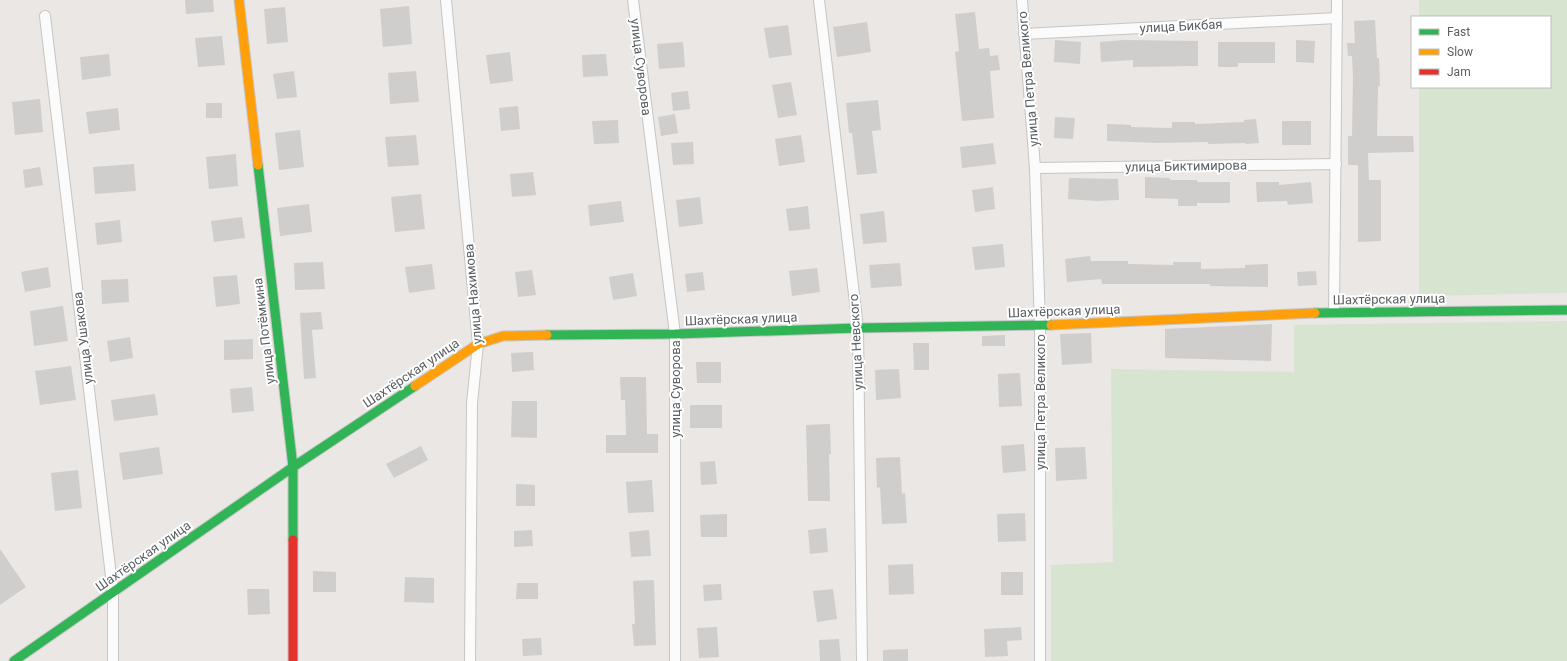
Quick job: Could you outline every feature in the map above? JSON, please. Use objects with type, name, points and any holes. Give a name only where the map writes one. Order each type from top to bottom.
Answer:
[{"type":"street","name":"улица Потёмкина","points":[[239,0],[293,467],[293,661]]},
{"type":"street","name":"улица Нахимова","points":[[446,0],[478,344],[472,403],[470,661]]},
{"type":"street","name":"улица Суворова","points":[[633,0],[675,334],[675,661]]},
{"type":"street","name":"улица Невского","points":[[819,0],[858,328],[862,661]]},
{"type":"street","name":"улица Петра Великого","points":[[1022,0],[1035,168],[1040,326],[1040,661]]},
{"type":"street","points":[[1334,312],[1337,0]]},
{"type":"street","name":"улица Ушакова","points":[[45,16],[112,593],[113,661]]},
{"type":"street","name":"улица Бикбая","points":[[1024,34],[1337,18]]},
{"type":"street","name":"улица Биктимирова","points":[[1035,168],[1336,164]]},
{"type":"street","name":"Шахтёрская улица","points":[[14,661],[293,467],[478,344],[503,336],[675,334],[858,328],[1040,326],[1334,312],[1567,310]]},
{"type":"green space","points":[[1419,0],[1567,0],[1567,293],[1419,296],[1419,88],[1551,88],[1551,16],[1419,16]]},
{"type":"green space","points":[[1567,321],[1567,661],[1051,661],[1051,565],[1113,562],[1111,369],[1294,372],[1294,325]]},
{"type":"building","points":[[185,0],[213,0],[214,12],[186,14]]},
{"type":"building","points":[[409,6],[412,44],[383,47],[380,9]]},
{"type":"building","points":[[285,7],[288,42],[267,44],[264,9]]},
{"type":"building","points":[[975,12],[979,49],[989,48],[990,56],[998,55],[1000,70],[990,71],[994,118],[962,121],[955,52],[959,51],[955,14]]},
{"type":"building","points":[[1375,20],[1380,86],[1378,86],[1377,136],[1413,136],[1414,152],[1368,153],[1369,180],[1381,180],[1381,241],[1358,242],[1358,165],[1348,165],[1348,136],[1352,136],[1353,78],[1352,56],[1348,56],[1347,43],[1355,43],[1354,21]]},
{"type":"building","points":[[867,22],[871,52],[837,57],[833,27]]},
{"type":"building","points":[[788,25],[792,55],[769,58],[764,28]]},
{"type":"building","points":[[222,36],[225,65],[198,67],[195,38]]},
{"type":"building","points":[[1055,40],[1081,42],[1080,64],[1054,62]]},
{"type":"building","points":[[1124,40],[1198,41],[1198,66],[1133,67],[1133,60],[1101,62],[1100,42]]},
{"type":"building","points":[[1296,40],[1315,41],[1314,63],[1296,62]]},
{"type":"building","points":[[683,42],[685,67],[659,69],[657,44]]},
{"type":"building","points":[[1218,42],[1275,42],[1275,63],[1238,63],[1238,67],[1218,67]]},
{"type":"building","points":[[510,52],[513,81],[490,84],[486,55]]},
{"type":"building","points":[[109,54],[111,76],[82,80],[80,57]]},
{"type":"building","points":[[606,54],[608,76],[583,77],[582,55]]},
{"type":"building","points":[[294,71],[297,97],[277,99],[273,74]]},
{"type":"building","points":[[416,71],[419,102],[390,104],[388,73]]},
{"type":"building","points":[[791,82],[797,115],[778,118],[772,85]]},
{"type":"building","points":[[688,91],[690,109],[673,111],[671,93]]},
{"type":"building","points":[[40,99],[43,132],[15,135],[12,102]]},
{"type":"building","points":[[878,100],[881,130],[872,131],[877,173],[857,175],[852,133],[849,133],[846,103]]},
{"type":"building","points":[[206,103],[222,103],[222,118],[206,118]]},
{"type":"building","points":[[518,106],[520,129],[501,131],[499,108]]},
{"type":"building","points":[[118,108],[120,130],[89,134],[86,112]]},
{"type":"building","points":[[675,114],[678,133],[661,136],[658,117]]},
{"type":"building","points":[[1055,117],[1075,118],[1073,139],[1054,138]]},
{"type":"building","points":[[1256,119],[1259,143],[1208,144],[1208,142],[1158,143],[1107,141],[1107,124],[1131,125],[1131,127],[1172,128],[1172,122],[1195,122],[1195,124],[1244,122],[1244,120]]},
{"type":"building","points":[[618,120],[619,143],[594,144],[592,121]]},
{"type":"building","points":[[1282,121],[1311,121],[1311,145],[1282,145]]},
{"type":"building","points":[[300,130],[304,167],[279,170],[275,133]]},
{"type":"building","points":[[416,135],[419,165],[388,167],[385,137]]},
{"type":"building","points":[[801,135],[805,162],[779,166],[775,139]]},
{"type":"building","points":[[693,142],[694,164],[673,165],[671,143]]},
{"type":"building","points":[[993,143],[996,164],[962,168],[960,147]]},
{"type":"building","points":[[236,154],[238,186],[209,189],[206,157]]},
{"type":"building","points":[[134,164],[136,191],[95,194],[93,167]]},
{"type":"building","points":[[40,167],[43,185],[25,188],[23,170]]},
{"type":"building","points":[[533,172],[536,195],[512,197],[510,174]]},
{"type":"building","points":[[1145,177],[1170,178],[1170,180],[1197,180],[1197,182],[1230,182],[1230,203],[1197,203],[1197,206],[1178,206],[1178,199],[1145,198]]},
{"type":"building","points":[[1069,178],[1118,179],[1119,200],[1096,201],[1068,199]]},
{"type":"building","points":[[1256,182],[1279,182],[1279,185],[1311,182],[1313,203],[1288,205],[1287,201],[1257,202]]},
{"type":"building","points":[[993,187],[995,209],[975,212],[972,190]]},
{"type":"building","points":[[421,194],[425,229],[395,232],[391,197]]},
{"type":"building","points":[[700,197],[703,224],[679,227],[676,200]]},
{"type":"building","points":[[621,201],[624,222],[590,226],[588,205]]},
{"type":"building","points":[[309,204],[312,232],[280,236],[277,208]]},
{"type":"building","points":[[808,206],[810,229],[789,231],[786,209]]},
{"type":"building","points":[[884,211],[887,242],[863,244],[860,214]]},
{"type":"building","points":[[242,217],[245,238],[214,242],[211,221]]},
{"type":"building","points":[[120,220],[122,242],[97,245],[95,223]]},
{"type":"building","points":[[1003,244],[1005,267],[975,270],[972,247]]},
{"type":"building","points":[[1090,256],[1091,261],[1128,261],[1128,264],[1173,265],[1173,262],[1201,262],[1201,269],[1245,268],[1245,265],[1268,264],[1268,287],[1210,286],[1210,284],[1102,284],[1101,279],[1067,282],[1065,259]]},
{"type":"building","points":[[323,262],[325,289],[295,290],[294,263]]},
{"type":"building","points":[[900,263],[902,286],[871,288],[869,265]]},
{"type":"building","points":[[432,264],[435,289],[409,293],[405,267]]},
{"type":"building","points":[[48,267],[51,287],[25,292],[21,272]]},
{"type":"building","points":[[817,268],[820,292],[792,296],[789,271]]},
{"type":"building","points":[[532,270],[536,295],[518,297],[515,272]]},
{"type":"building","points":[[1316,271],[1317,285],[1298,286],[1297,272]]},
{"type":"building","points":[[703,272],[705,290],[687,292],[685,274]]},
{"type":"building","points":[[633,273],[637,296],[613,300],[609,277]]},
{"type":"building","points":[[237,275],[240,304],[216,307],[213,277]]},
{"type":"building","points":[[128,279],[129,302],[102,304],[101,280]]},
{"type":"building","points":[[63,306],[68,341],[34,346],[30,311]]},
{"type":"building","points":[[321,312],[323,329],[312,330],[316,378],[304,379],[300,313]]},
{"type":"building","points":[[1272,324],[1271,361],[1165,358],[1165,329]]},
{"type":"building","points":[[1091,333],[1092,363],[1062,365],[1060,334]]},
{"type":"building","points":[[1005,335],[1005,346],[982,346],[982,336]]},
{"type":"building","points":[[130,337],[133,358],[110,362],[107,341]]},
{"type":"building","points":[[253,339],[253,359],[224,360],[224,340]]},
{"type":"building","points":[[913,343],[929,343],[929,370],[914,370]]},
{"type":"building","points":[[533,352],[534,370],[512,372],[511,353]]},
{"type":"building","points":[[696,362],[721,362],[721,383],[697,383]]},
{"type":"building","points":[[71,366],[76,400],[40,405],[35,371]]},
{"type":"building","points":[[899,369],[901,398],[876,400],[875,370]]},
{"type":"building","points":[[1020,373],[1022,406],[999,407],[998,374]]},
{"type":"building","points":[[620,377],[646,377],[647,434],[658,434],[658,453],[606,453],[606,435],[626,435],[625,400],[621,400]]},
{"type":"building","points":[[252,387],[254,411],[232,413],[230,389]]},
{"type":"building","points":[[155,394],[158,415],[114,421],[111,400]]},
{"type":"building","points":[[512,401],[537,401],[537,438],[511,437]]},
{"type":"building","points":[[690,405],[722,405],[722,428],[690,428]]},
{"type":"building","points":[[830,424],[830,501],[808,501],[806,425]]},
{"type":"building","points":[[1024,444],[1026,471],[1003,473],[1001,446]]},
{"type":"building","points":[[421,446],[428,460],[394,478],[386,464]]},
{"type":"building","points":[[159,447],[163,474],[123,480],[119,453]]},
{"type":"building","points":[[1085,447],[1087,479],[1056,481],[1055,448]]},
{"type":"building","points":[[900,457],[902,494],[905,493],[907,523],[882,524],[880,487],[877,488],[876,458]]},
{"type":"building","points":[[715,461],[717,484],[701,485],[700,462]]},
{"type":"building","points":[[78,470],[82,508],[55,511],[51,473]]},
{"type":"building","points":[[652,480],[654,512],[628,513],[626,482]]},
{"type":"building","points":[[516,484],[535,485],[535,506],[516,506]]},
{"type":"building","points":[[1025,513],[1026,541],[998,542],[997,514]]},
{"type":"building","points":[[727,514],[727,537],[701,537],[700,515]]},
{"type":"building","points":[[826,528],[828,552],[810,554],[808,530]]},
{"type":"building","points":[[532,530],[533,546],[514,547],[514,531]]},
{"type":"building","points":[[649,530],[651,556],[631,557],[629,532]]},
{"type":"building","points":[[0,549],[26,587],[0,605]]},
{"type":"building","points":[[913,564],[914,594],[889,595],[888,565]]},
{"type":"building","points":[[313,571],[336,572],[336,592],[313,592]]},
{"type":"building","points":[[1001,572],[1023,572],[1023,595],[1001,595]]},
{"type":"building","points":[[405,577],[434,578],[434,603],[404,602]]},
{"type":"building","points":[[654,580],[656,645],[634,646],[632,624],[635,624],[633,581]]},
{"type":"building","points":[[517,583],[538,583],[538,599],[516,599]]},
{"type":"building","points":[[721,584],[722,600],[704,601],[703,585]]},
{"type":"building","points":[[247,589],[269,589],[270,614],[248,615]]},
{"type":"building","points":[[833,589],[837,619],[817,622],[813,591]]},
{"type":"building","points":[[717,627],[719,657],[699,658],[697,628]]},
{"type":"building","points":[[1021,627],[1022,640],[1007,641],[1008,656],[985,657],[984,629]]},
{"type":"building","points":[[541,638],[542,655],[523,656],[522,639]]},
{"type":"building","points":[[839,639],[841,661],[820,661],[819,640]]},
{"type":"building","points":[[908,649],[908,661],[883,661],[883,650]]},
{"type":"traffic: fast","points":[[258,165],[293,467],[293,540]]},
{"type":"traffic: fast","points":[[1315,313],[1567,310]]},
{"type":"traffic: fast","points":[[547,335],[675,334],[858,328],[1051,325]]},
{"type":"traffic: fast","points":[[14,661],[293,467],[415,386]]},
{"type":"traffic: slow","points":[[239,0],[258,165]]},
{"type":"traffic: slow","points":[[1051,325],[1315,313]]},
{"type":"traffic: slow","points":[[415,386],[478,344],[503,336],[547,335]]},
{"type":"traffic: jam","points":[[293,540],[293,661]]}]
